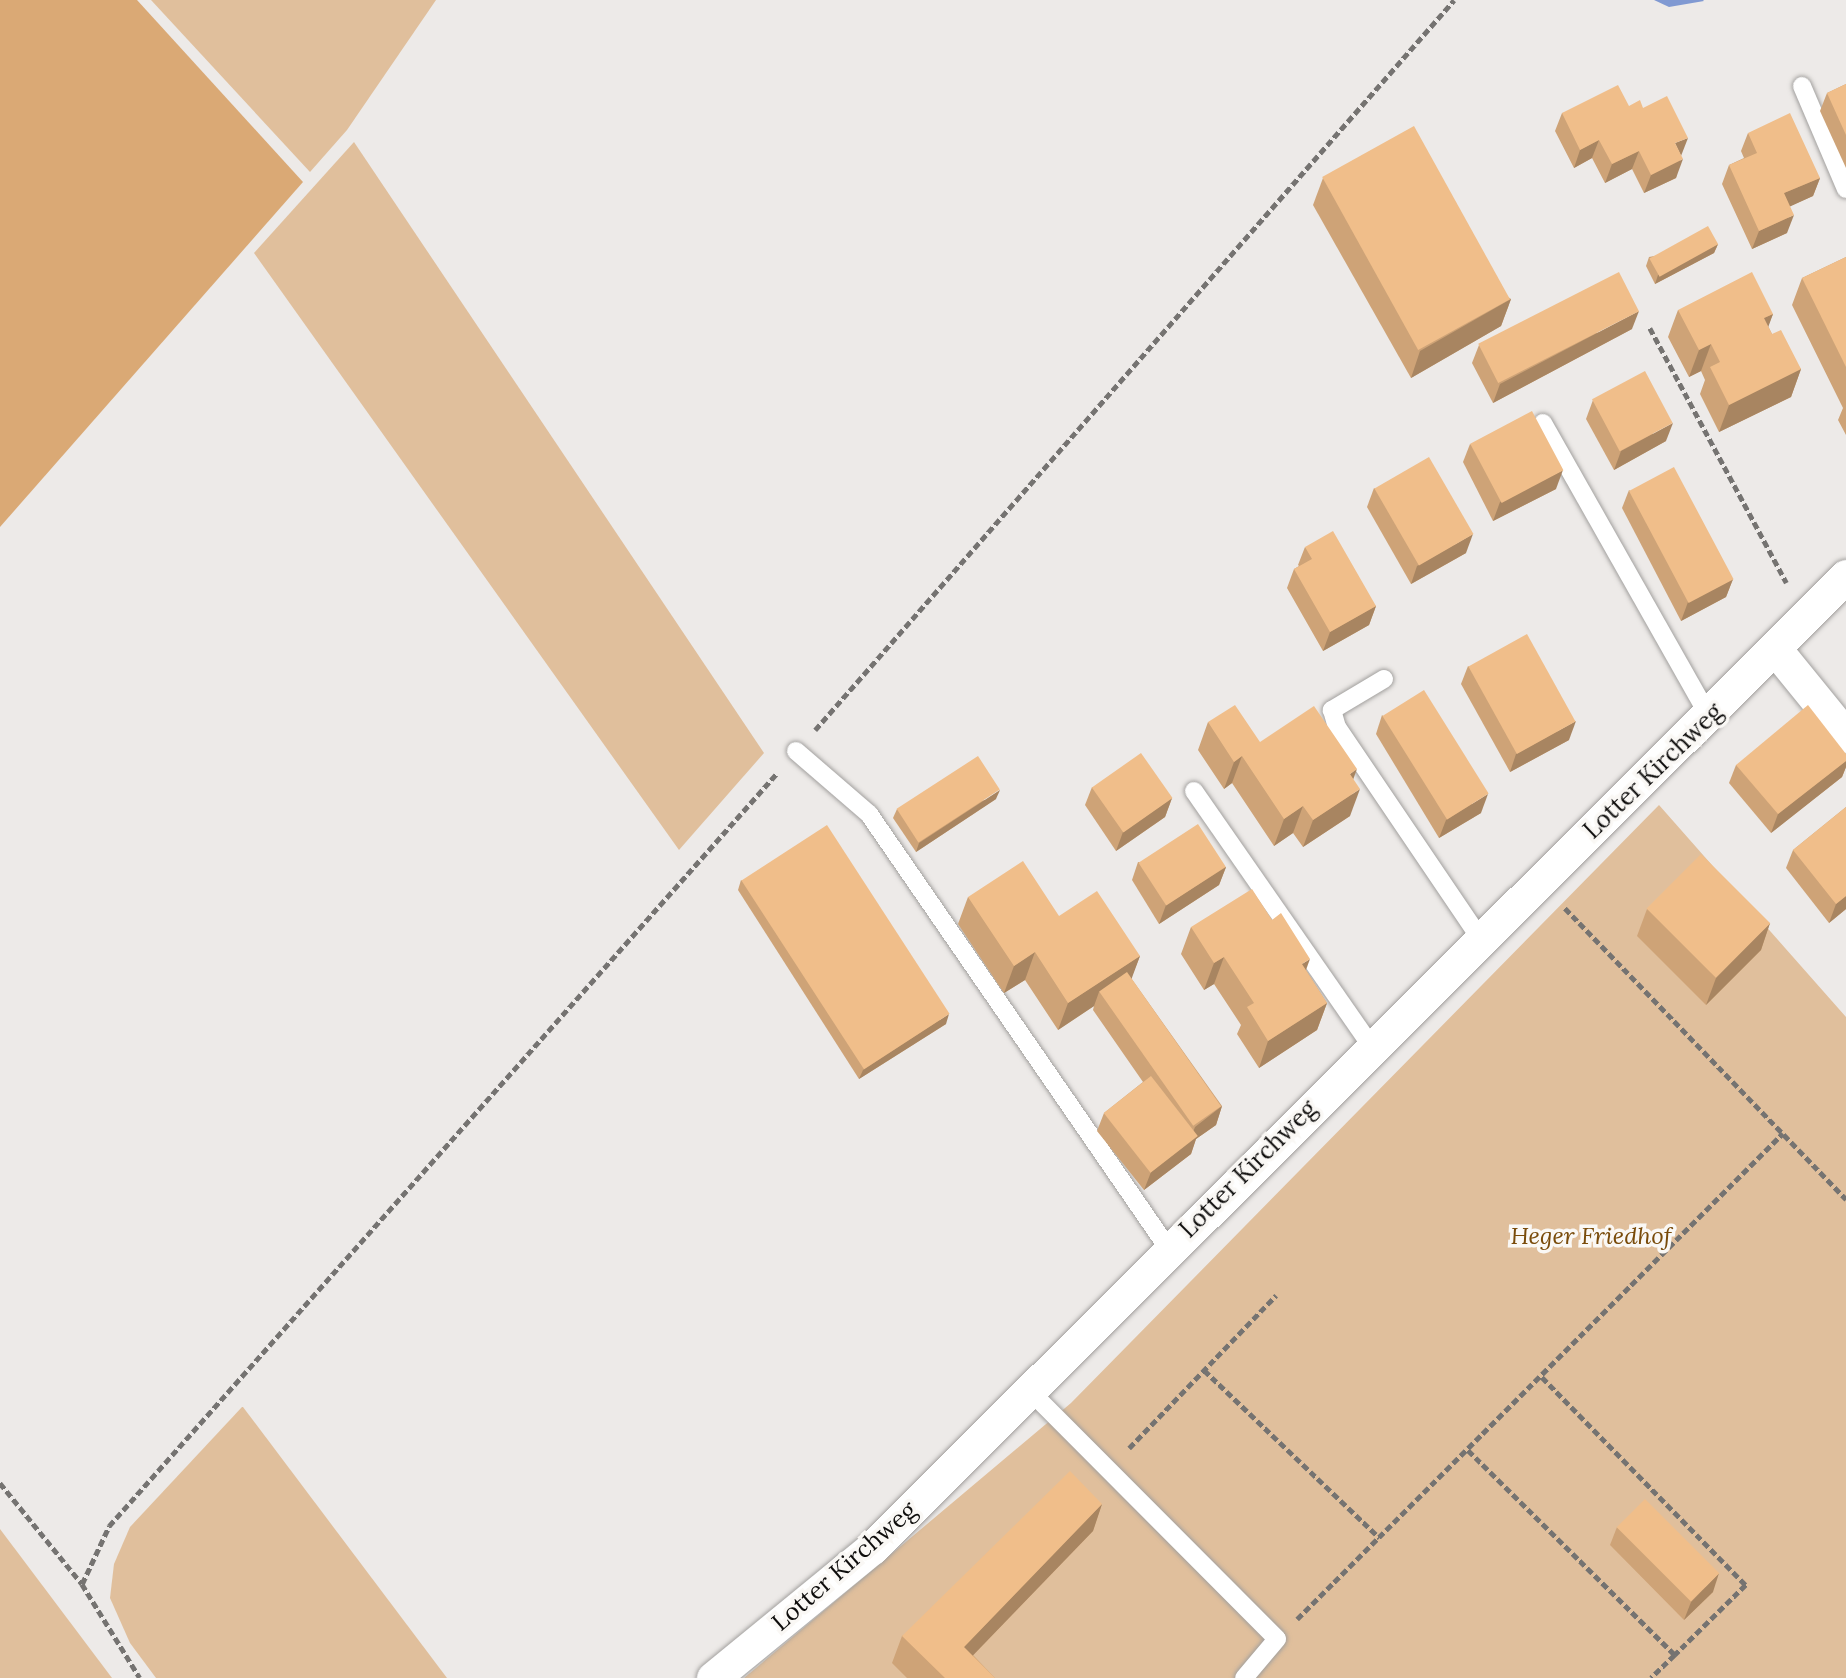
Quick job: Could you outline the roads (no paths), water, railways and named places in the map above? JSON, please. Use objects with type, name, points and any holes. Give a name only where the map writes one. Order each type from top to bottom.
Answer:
[{"type":"street","name":"Lotter Kirchweg","points":[[713,1678],[872,1548],[1168,1248],[1776,650],[1846,576]]},
{"type":"street","points":[[1776,650],[1846,736]]},
{"type":"lane","points":[[1802,86],[1846,189]]},
{"type":"lane","points":[[1543,423],[1709,716]]},
{"type":"lane","points":[[1384,679],[1332,710],[1337,727],[1481,940]]},
{"type":"lane","points":[[796,751],[869,814],[1168,1248]]},
{"type":"lane","points":[[1194,791],[1372,1047]]},
{"type":"lane","points":[[1029,1390],[1277,1639],[1244,1678]]},
{"type":"water","points":[[1654,0],[1703,0],[1704,1],[1669,7]]},
{"type":"park label","name":"Heger Friedhof","points":[[1591,1236]]}]
